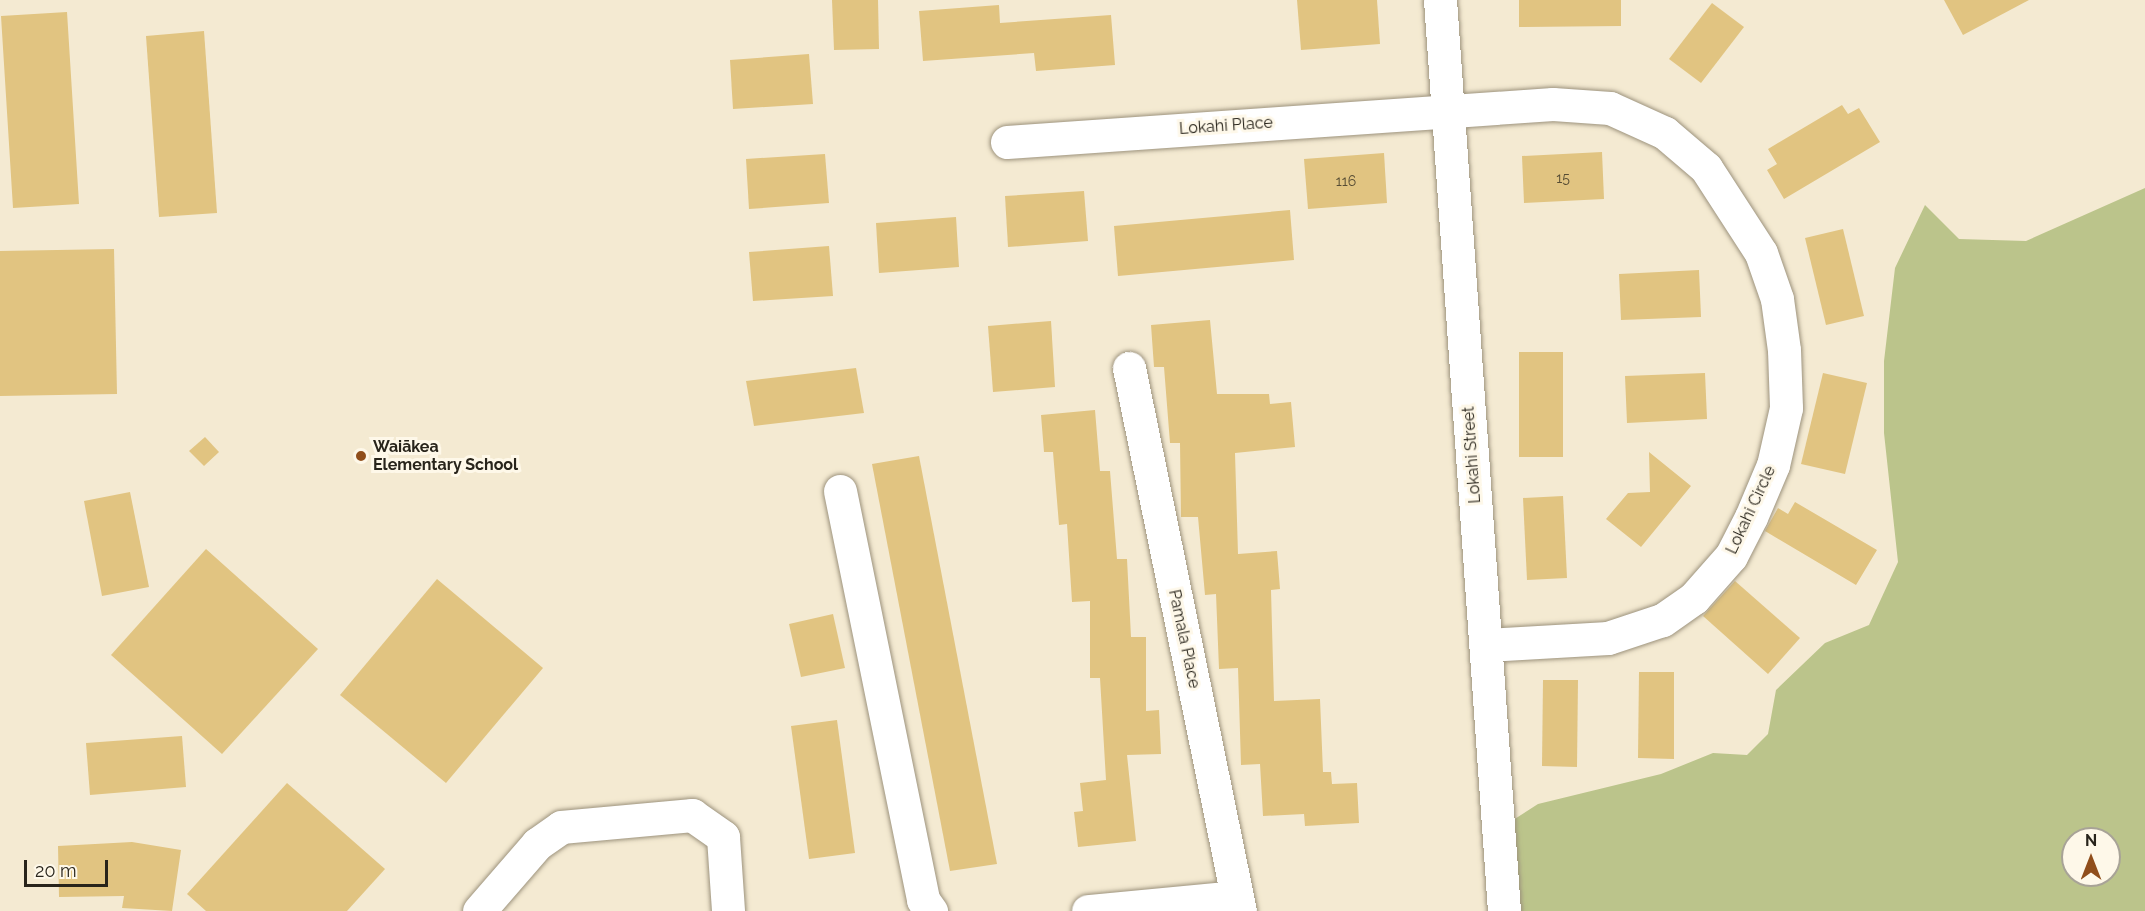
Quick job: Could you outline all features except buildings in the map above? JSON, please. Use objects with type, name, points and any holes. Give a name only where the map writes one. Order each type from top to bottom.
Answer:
[{"type":"street","name":"Lokahi Street","points":[[1440,0],[1446,112],[1504,911]]},
{"type":"street","name":"Lokahi Circle","points":[[1446,112],[1553,104],[1610,108],[1665,133],[1706,168],[1761,253],[1777,299],[1785,350],[1786,408],[1773,465],[1731,556],[1694,597],[1662,620],[1608,638],[1486,645]]},
{"type":"street","name":"Lokahi Place","points":[[1007,142],[1446,112]]},
{"type":"street","name":"Pamala Place","points":[[1128,368],[1238,904]]},
{"type":"street","points":[[840,491],[923,900],[931,911]]},
{"type":"street","points":[[479,911],[537,844],[561,827],[692,815],[723,837],[728,911]]},
{"type":"street","points":[[1088,911],[1238,904]]},
{"type":"green space","points":[[2145,188],[2145,911],[1517,911],[1507,824],[1538,804],[1661,774],[1713,753],[1747,755],[1768,734],[1776,690],[1825,643],[1869,625],[1898,562],[1884,433],[1884,361],[1895,268],[1925,205],[1959,239],[2026,241]]},
{"type":"place","name":"Waiākea Elementary School","points":[[361,456]]}]
